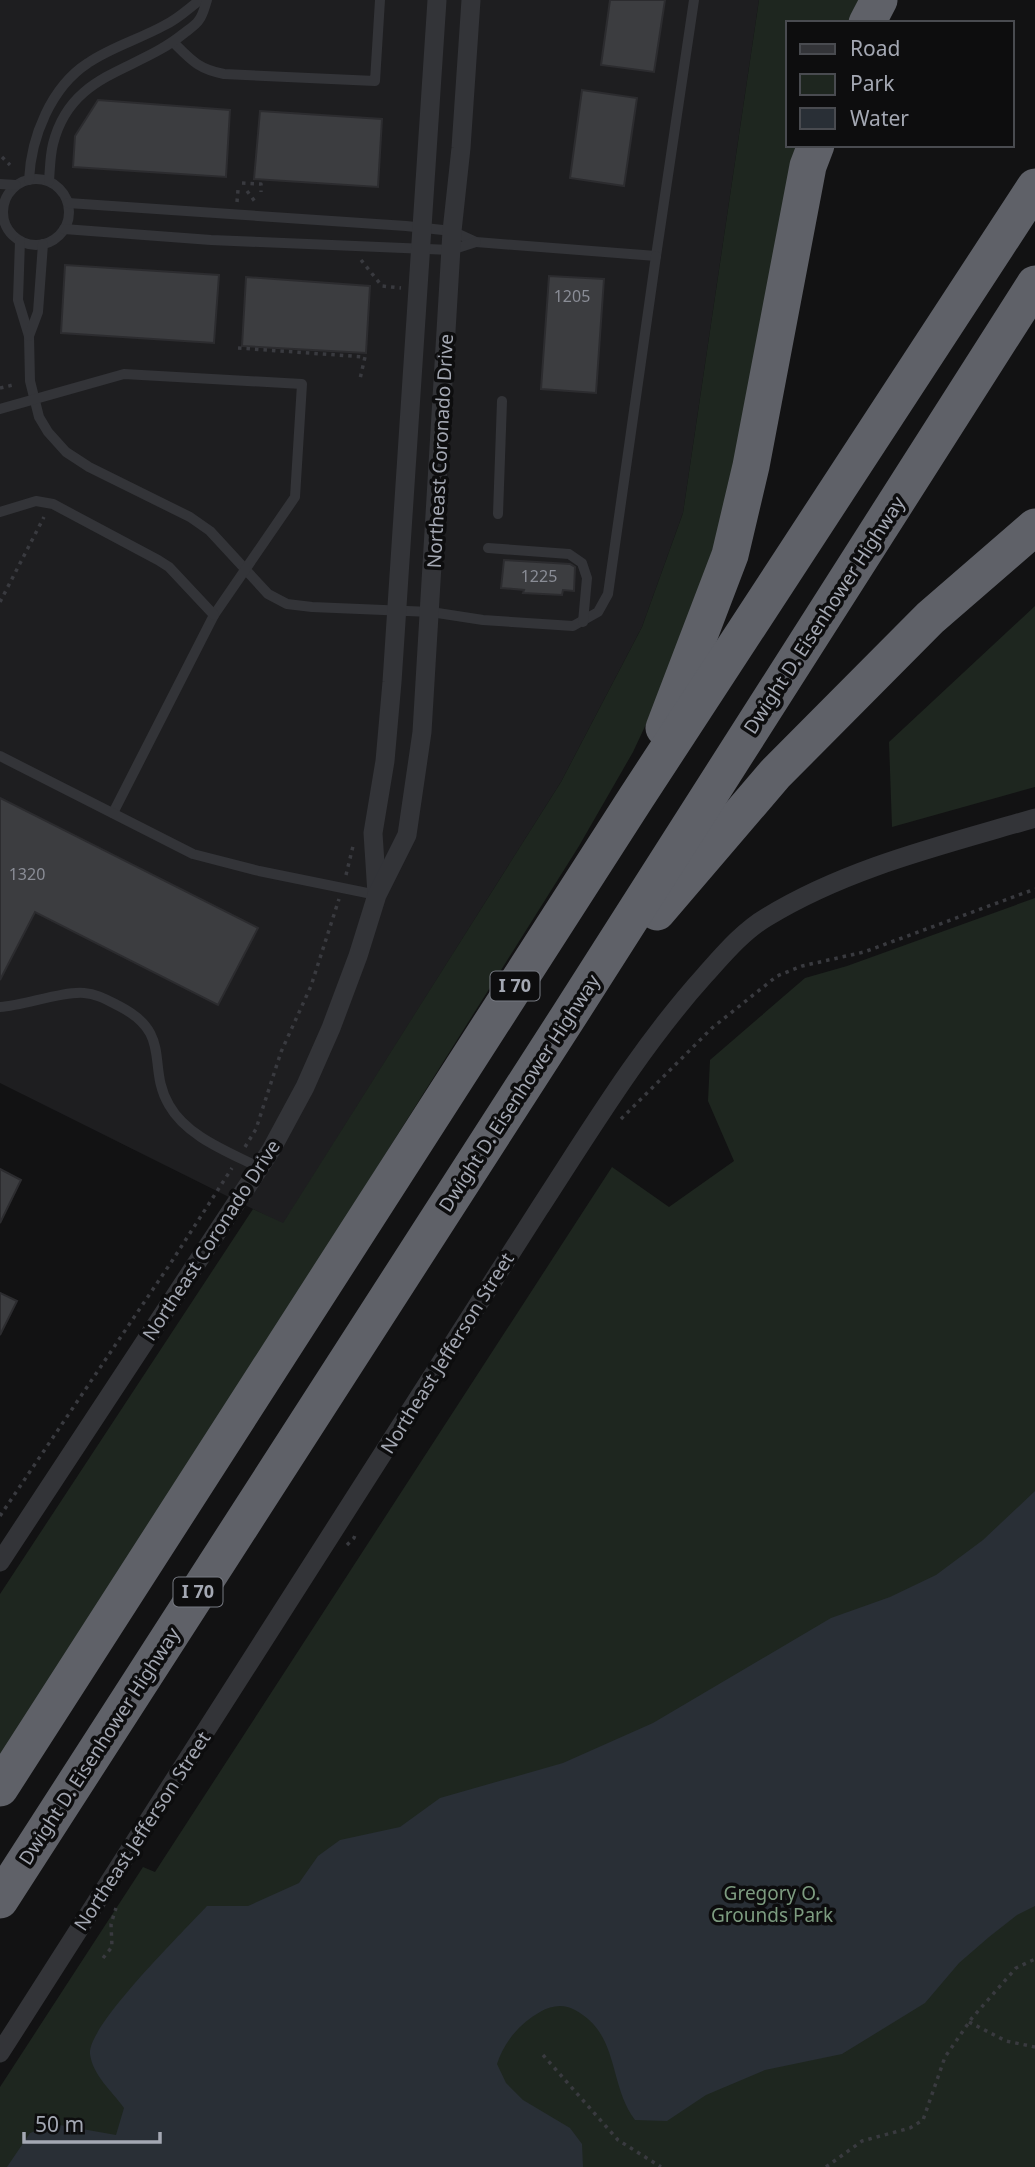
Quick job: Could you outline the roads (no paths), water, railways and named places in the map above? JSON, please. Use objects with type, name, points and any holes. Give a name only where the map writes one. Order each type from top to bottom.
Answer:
[{"type":"highway","points":[[868,21],[879,0]]},
{"type":"highway","points":[[636,798],[730,555],[751,466],[808,166],[815,147]]},
{"type":"highway","name":"I 70","points":[[0,1788],[636,798],[1035,187]]},
{"type":"highway","name":"Dwight D. Eisenhower Highway","points":[[0,1900],[570,1014],[1035,284]]},
{"type":"highway","points":[[570,1014],[775,774],[930,618],[1035,527]]},
{"type":"street","name":"Northeast Coronado Drive","points":[[377,895],[373,833],[385,761],[397,611],[438,0]]},
{"type":"street","name":"Northeast Coronado Drive","points":[[0,1562],[260,1168],[305,1087],[358,956],[377,895],[407,835],[422,733],[452,240],[471,0]]},
{"type":"street","name":"Northeast Jefferson Street","points":[[0,2053],[539,1209],[605,1107],[672,1012],[726,951],[764,918],[830,882],[1035,818]]},
{"type":"lane","points":[[29,180],[37,133],[55,98],[70,78],[88,63],[167,24],[200,0]]},
{"type":"lane","points":[[48,181],[53,143],[63,120],[80,96],[94,82],[152,56],[173,42],[199,20],[207,0]]},
{"type":"lane","points":[[173,42],[197,66],[224,74],[375,81],[380,0]]},
{"type":"lane","points":[[16,185],[3,207],[6,226],[17,239],[18,300],[29,336],[30,381],[38,417],[66,452],[89,467],[190,517],[210,531],[268,594],[287,604],[431,612],[483,620],[573,626],[598,612],[608,594],[694,0]]},
{"type":"lane","points":[[0,184],[16,185],[29,180],[48,181],[57,186],[68,203],[69,212],[59,236],[43,244],[35,245],[0,236]]},
{"type":"lane","points":[[68,203],[423,228],[452,240],[656,256]]},
{"type":"lane","points":[[64,229],[211,240],[421,249],[452,240],[476,242]]},
{"type":"lane","points":[[29,336],[38,312],[43,244]]},
{"type":"lane","points":[[0,409],[124,374],[302,384],[295,497],[214,615],[113,813]]},
{"type":"lane","points":[[498,514],[502,401]]},
{"type":"lane","points":[[0,512],[36,501],[53,504],[158,559],[169,567],[214,615]]},
{"type":"lane","points":[[488,548],[569,554],[582,563],[587,578],[583,622]]},
{"type":"lane","points":[[0,756],[205,858],[377,895]]},
{"type":"lane","points":[[0,1007],[80,992],[97,994],[132,1013],[146,1026],[155,1044],[168,1105],[187,1127],[198,1135],[260,1168]]},
{"type":"water","name":"Gregory O. Grounds Park","points":[[1035,1491],[1035,1906],[1017,1915],[959,1963],[925,2003],[842,2054],[765,2070],[706,2095],[667,2121],[635,2120],[621,2091],[607,2046],[600,2032],[589,2020],[567,2007],[558,2006],[544,2010],[533,2016],[514,2034],[497,2064],[506,2083],[523,2100],[570,2128],[582,2144],[583,2167],[7,2167],[30,2133],[54,2124],[116,2135],[124,2108],[95,2069],[90,2054],[93,2041],[120,2001],[207,1906],[248,1906],[299,1883],[318,1856],[340,1840],[400,1827],[440,1798],[563,1763],[653,1723],[831,1618],[890,1597],[936,1575],[983,1540]]}]
